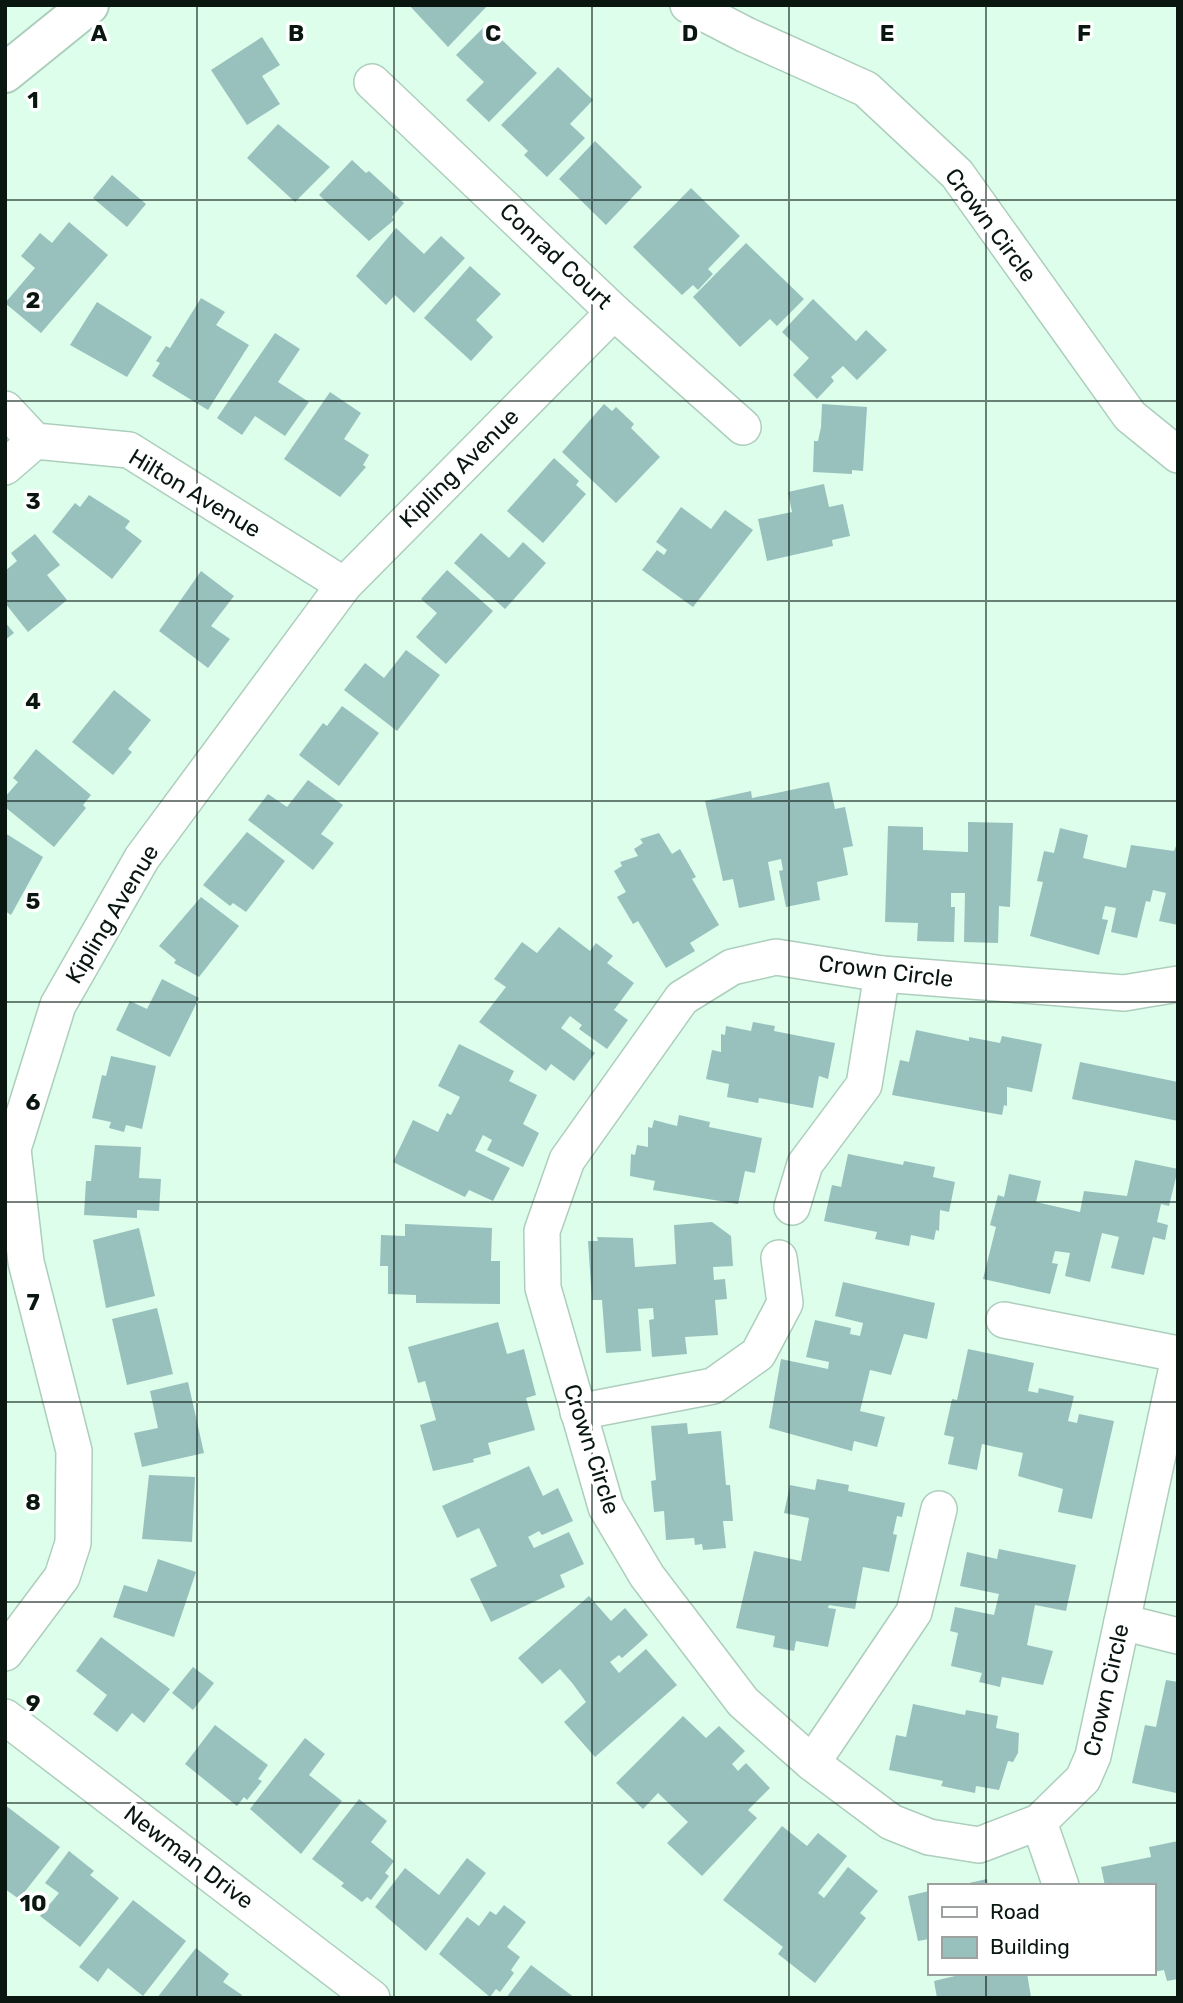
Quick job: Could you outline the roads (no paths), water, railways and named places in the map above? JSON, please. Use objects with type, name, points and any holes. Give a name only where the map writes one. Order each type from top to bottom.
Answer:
[{"type":"main road","points":[[5,73],[89,5]]},
{"type":"street","name":"Crown Circle","points":[[689,5],[746,35],[866,89],[957,174],[1130,415],[1178,455]]},
{"type":"street","name":"Conrad Court","points":[[372,82],[614,312],[743,427]]},
{"type":"street","name":"Kipling Avenue","points":[[5,1653],[62,1577],[73,1543],[74,1451],[26,1262],[9,1148],[58,1005],[142,858],[344,585],[614,312]]},
{"type":"street","points":[[5,409],[35,442],[5,467]]},
{"type":"street","name":"Hilton Avenue","points":[[35,442],[129,450],[344,585]]},
{"type":"street","name":"Crown Circle","points":[[1178,984],[1124,993],[881,974],[776,957],[732,967],[682,998],[567,1160],[542,1231],[543,1288],[606,1507],[647,1576],[743,1702],[811,1763],[891,1822],[929,1837],[979,1845],[1039,1822],[1083,1779],[1093,1756],[1178,1362]]},
{"type":"street","points":[[792,1207],[805,1164],[864,1085],[881,974]]},
{"type":"street","points":[[578,1412],[713,1386],[758,1354],[785,1303],[779,1258]]},
{"type":"street","points":[[1004,1320],[1178,1354]]},
{"type":"street","points":[[811,1763],[914,1612],[939,1509]]},
{"type":"street","points":[[1122,1622],[1178,1636]]},
{"type":"street","name":"Newman Drive","points":[[5,1717],[372,1998]]},
{"type":"street","points":[[1039,1822],[1060,1884]]}]
